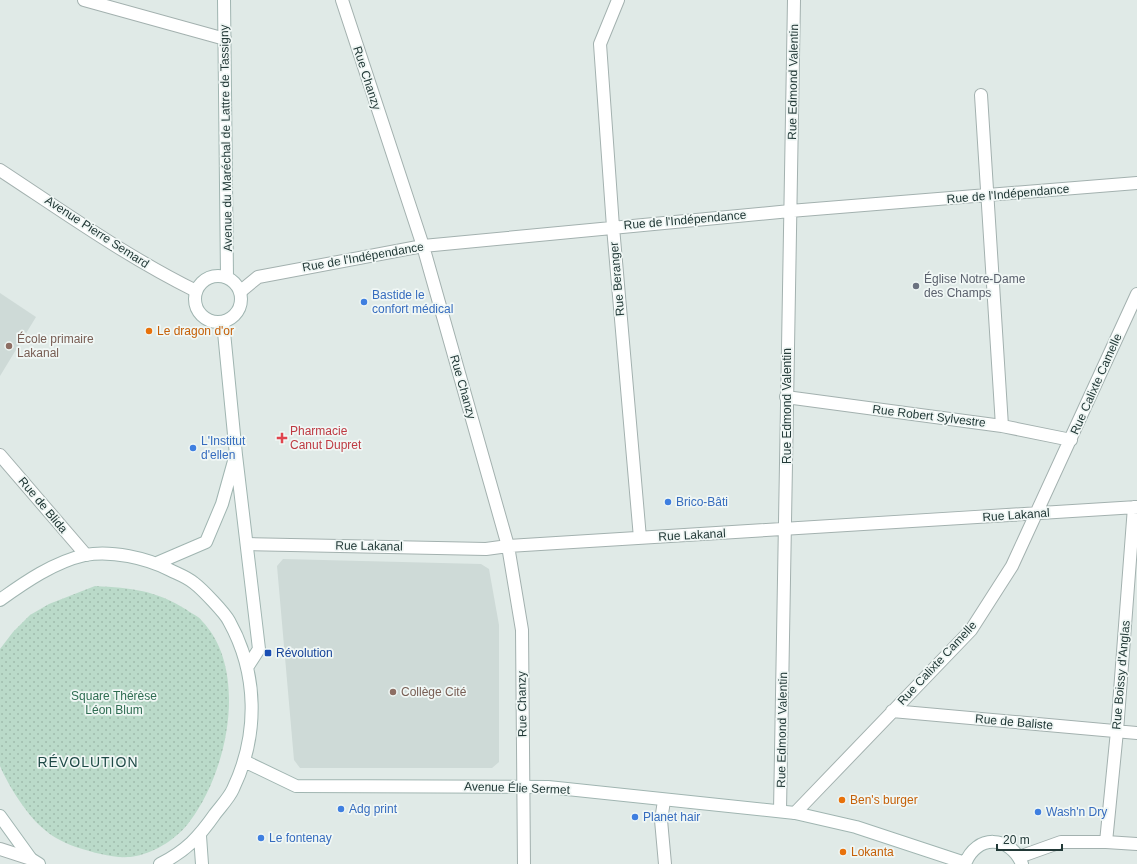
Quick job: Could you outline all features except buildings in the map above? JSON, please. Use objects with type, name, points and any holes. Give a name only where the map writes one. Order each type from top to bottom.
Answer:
[{"type":"street","points":[[84,0],[225,39]]},
{"type":"street","name":"Avenue du Maréchal de Lattre de Tassigny","points":[[224,0],[227,277]]},
{"type":"street","name":"Rue Chanzy","points":[[342,0],[423,246],[508,546],[522,630],[524,864]]},
{"type":"street","name":"Rue Beranger","points":[[618,0],[600,44],[613,227],[640,538]]},
{"type":"street","name":"Rue Edmond Valentin","points":[[780,811],[794,0]]},
{"type":"street","points":[[981,95],[1002,426]]},
{"type":"street","name":"Avenue Pierre Semard","points":[[0,170],[108,241],[165,276],[196,292]]},
{"type":"street","name":"Rue de l'Indépendance","points":[[241,291],[258,277],[423,246],[790,211],[1137,183]]},
{"type":"street","points":[[212,276],[227,277],[233,280],[241,291],[241,307],[237,314],[223,322],[215,322],[201,314],[195,300],[196,292],[200,285],[212,276]]},
{"type":"street","name":"Rue Calixte Camelle","points":[[794,813],[971,630],[1012,566],[1134,307],[1137,294]]},
{"type":"street","points":[[223,322],[236,455],[259,649],[248,666]]},
{"type":"street","name":"Rue Robert Sylvestre","points":[[786,397],[1002,426],[1071,440]]},
{"type":"street","name":"Rue de Blida","points":[[0,455],[86,555]]},
{"type":"street","points":[[157,563],[206,542],[222,504],[236,455]]},
{"type":"street","name":"Rue Lakanal","points":[[247,544],[486,549],[508,546],[786,530],[1136,507]]},
{"type":"street","name":"Rue Boissy d'Anglas","points":[[1106,842],[1136,507]]},
{"type":"street","points":[[0,600],[24,583],[56,566],[86,555],[122,555],[157,563],[194,583],[228,619],[248,666],[252,691],[251,727],[244,761],[232,790],[200,836],[174,857],[160,864]]},
{"type":"street","name":"Rue de Baliste","points":[[892,711],[1137,733]]},
{"type":"street","name":"Avenue Élie Sermet","points":[[244,761],[296,786],[524,786],[664,801],[780,811],[856,827],[965,864]]},
{"type":"street","points":[[664,801],[661,820],[665,864]]},
{"type":"street","points":[[0,816],[35,862]]},
{"type":"street","points":[[200,836],[202,864]]},
{"type":"street","points":[[965,864],[969,854],[976,847],[985,843],[995,842],[1005,844],[1013,850],[1020,860],[1061,842],[1137,844]]},
{"type":"street","points":[[0,849],[35,862]]},
{"type":"shaded area","name":"École primaire Lakanal","points":[[0,293],[36,317],[0,376]]},
{"type":"shaded area","name":"Collège Cité","points":[[283,559],[481,564],[489,569],[499,625],[499,762],[492,768],[300,768],[294,760],[277,566]]},
{"type":"green space","name":"Square Thérèse Léon Blum","points":[[95,586],[132,589],[154,594],[175,603],[199,618],[217,642],[225,666],[229,693],[228,721],[223,749],[215,776],[203,800],[190,821],[173,838],[159,848],[144,854],[129,857],[107,855],[85,850],[65,843],[49,833],[25,809],[13,791],[0,766],[0,649],[13,632],[30,615],[49,604]]},
{"type":"place","name":"Église Notre-Dame des Champs","points":[[916,286]]},
{"type":"place","name":"Bastide le confort médical","points":[[364,302]]},
{"type":"place","name":"Le dragon d'or","points":[[149,331]]},
{"type":"place","name":"École primaire Lakanal","points":[[9,346]]},
{"type":"place","name":"Pharmacie Canut Dupret","points":[[282,438]]},
{"type":"place","name":"L'Institut d'ellen","points":[[193,448]]},
{"type":"place","name":"Brico-Bâti","points":[[668,502]]},
{"type":"place","name":"Révolution","points":[[268,653]]},
{"type":"place","name":"Collège Cité","points":[[393,692]]},
{"type":"place","name":"Ben's burger","points":[[842,800]]},
{"type":"place","name":"Adg print","points":[[341,809]]},
{"type":"place","name":"Wash'n Dry","points":[[1038,812]]},
{"type":"place","name":"Planet hair","points":[[635,817]]},
{"type":"place","name":"Le fontenay","points":[[261,838]]},
{"type":"place","name":"Lokanta","points":[[843,852]]},
{"type":"district","name":"RÉVOLUTION","points":[[88,762]]}]
